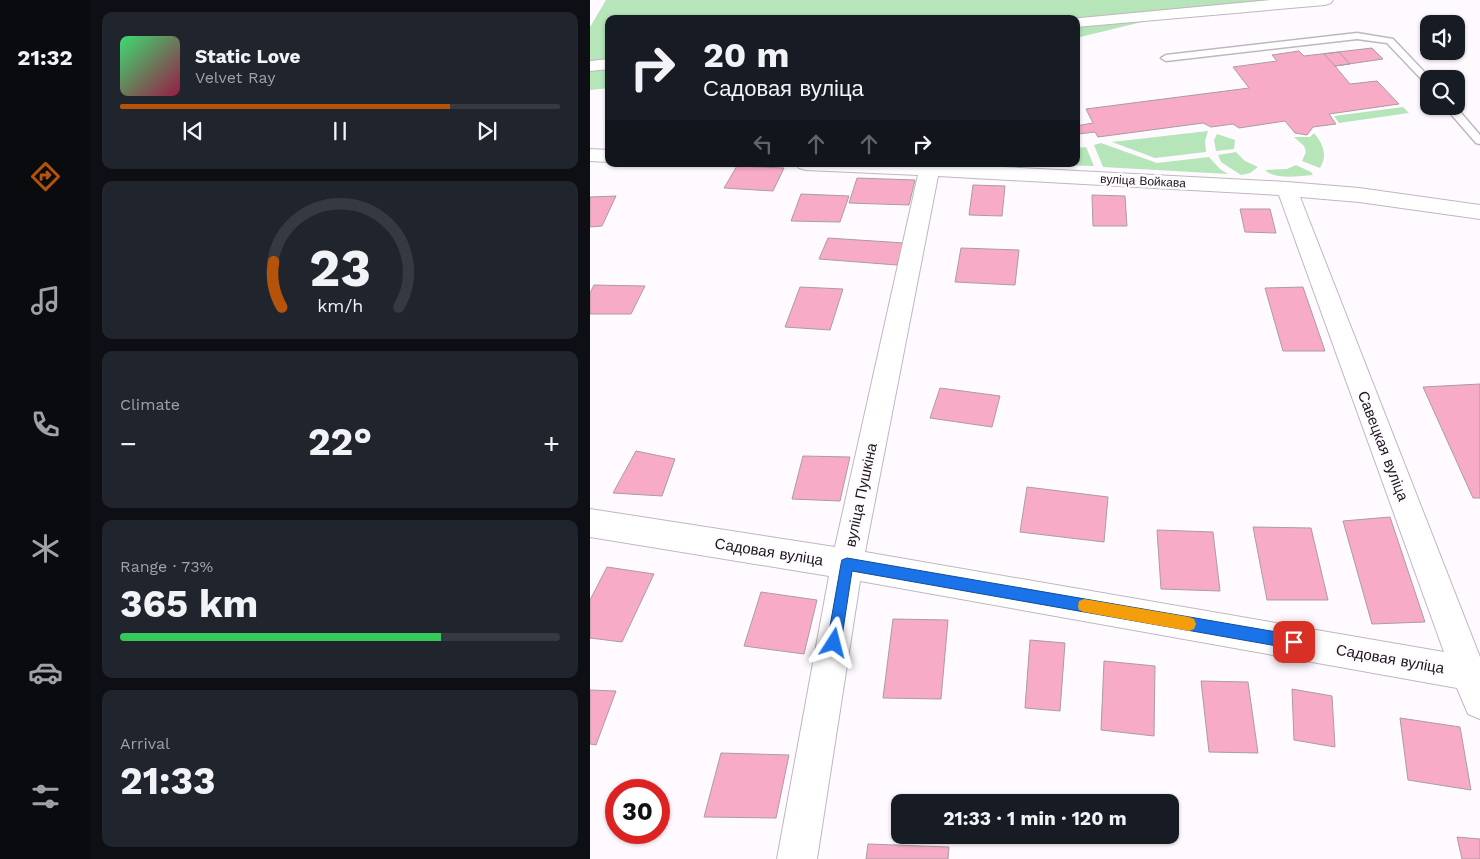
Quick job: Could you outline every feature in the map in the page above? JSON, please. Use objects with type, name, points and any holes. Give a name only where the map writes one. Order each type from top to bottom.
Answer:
[{"type":"street","points":[[1080,22],[1325,0]]},
{"type":"street","points":[[590,66],[605,64]]},
{"type":"street","points":[[590,155],[605,156]]},
{"type":"street","name":"вуліца Пушкіна","points":[[797,859],[847,564],[930,167]]},
{"type":"street","name":"вуліца Войкава","points":[[946,167],[1359,195],[1480,212]]},
{"type":"street","name":"Савецкая вуліца","points":[[1287,189],[1474,674],[1480,702]]},
{"type":"street","name":"Садовая вуліца","points":[[590,523],[847,564],[1474,674]]},
{"type":"lane","points":[[1166,58],[1357,36],[1390,41],[1420,73]]},
{"type":"lane","points":[[1457,115],[1480,141]]},
{"type":"green space","points":[[606,0],[1312,0],[1171,15],[1080,37],[1080,15],[605,15],[605,88],[590,90],[590,27]]},
{"type":"green space","points":[[1403,107],[1409,113],[1339,123],[1334,116]]},
{"type":"green space","points":[[1208,131],[1205,141],[1206,152],[1155,158],[1112,142]]},
{"type":"green space","points":[[1314,133],[1320,141],[1324,154],[1320,168],[1302,161],[1306,152],[1304,146],[1294,137],[1310,137]]},
{"type":"green space","points":[[1217,134],[1235,140],[1234,149],[1216,151],[1214,140]]},
{"type":"green space","points":[[1101,143],[1157,163],[1209,157],[1220,169],[1228,174],[1103,167],[1094,145]]},
{"type":"green space","points":[[1086,147],[1094,166],[1080,166],[1080,148]]},
{"type":"green space","points":[[1236,152],[1245,161],[1258,167],[1250,173],[1241,175],[1221,162],[1218,155]]},
{"type":"green space","points":[[1296,165],[1311,172],[1313,175],[1281,176],[1265,170],[1287,169]]},
{"type":"building","points":[[1372,48],[1383,59],[1335,66],[1350,84],[1377,81],[1399,104],[1329,114],[1336,124],[1313,127],[1307,135],[1295,133],[1285,121],[1239,128],[1233,124],[1211,127],[1203,123],[1098,137],[1095,132],[1080,134],[1080,125],[1093,123],[1086,109],[1249,88],[1233,67],[1277,61],[1272,55],[1299,51],[1304,56]]},
{"type":"building","points":[[1339,52],[1350,64],[1335,66],[1324,54]]},
{"type":"building","points":[[736,167],[784,168],[773,191],[724,188]]},
{"type":"building","points":[[857,178],[915,180],[909,205],[849,203]]},
{"type":"building","points":[[973,185],[1005,186],[1002,216],[969,215]]},
{"type":"building","points":[[801,194],[849,196],[840,222],[791,221]]},
{"type":"building","points":[[1092,195],[1125,196],[1127,226],[1093,226]]},
{"type":"building","points":[[616,196],[602,226],[590,227],[590,197]]},
{"type":"building","points":[[1240,209],[1270,209],[1276,233],[1245,232]]},
{"type":"building","points":[[828,238],[904,243],[897,265],[819,259]]},
{"type":"building","points":[[961,248],[1019,250],[1015,285],[955,282]]},
{"type":"building","points":[[594,285],[645,286],[631,314],[590,314],[590,293]]},
{"type":"building","points":[[800,287],[843,289],[830,330],[785,327]]},
{"type":"building","points":[[1303,287],[1325,351],[1283,351],[1265,288]]},
{"type":"building","points":[[1480,384],[1480,498],[1473,498],[1423,387]]},
{"type":"building","points":[[940,388],[1000,396],[992,427],[930,418]]},
{"type":"building","points":[[636,451],[675,459],[662,496],[613,493]]},
{"type":"building","points":[[803,456],[850,457],[840,501],[792,499]]},
{"type":"building","points":[[1027,487],[1108,497],[1104,542],[1020,532]]},
{"type":"building","points":[[1390,517],[1425,622],[1372,624],[1343,521]]},
{"type":"building","points":[[1253,527],[1311,528],[1328,600],[1267,600]]},
{"type":"building","points":[[1157,530],[1213,532],[1220,591],[1161,589]]},
{"type":"building","points":[[607,567],[654,574],[622,642],[590,638],[590,600]]},
{"type":"building","points":[[761,592],[817,600],[804,654],[744,646]]},
{"type":"building","points":[[893,619],[948,620],[941,699],[883,698]]},
{"type":"building","points":[[1030,640],[1065,643],[1060,711],[1025,708]]},
{"type":"building","points":[[1104,661],[1155,666],[1154,736],[1101,730]]},
{"type":"building","points":[[1201,681],[1248,682],[1258,753],[1209,752]]},
{"type":"building","points":[[1292,689],[1332,696],[1335,747],[1294,740]]},
{"type":"building","points":[[590,690],[616,691],[596,745],[590,744]]},
{"type":"building","points":[[1400,718],[1460,727],[1471,790],[1408,780]]},
{"type":"building","points":[[721,753],[789,755],[776,818],[704,817]]},
{"type":"building","points":[[1457,837],[1480,839],[1480,859],[1462,859]]},
{"type":"building","points":[[868,844],[949,847],[948,859],[866,859]]},
{"type":"slow traffic","points":[[1084,606],[1189,624]]},
{"type":"route","points":[[834,643],[847,564],[1294,642]]}]
